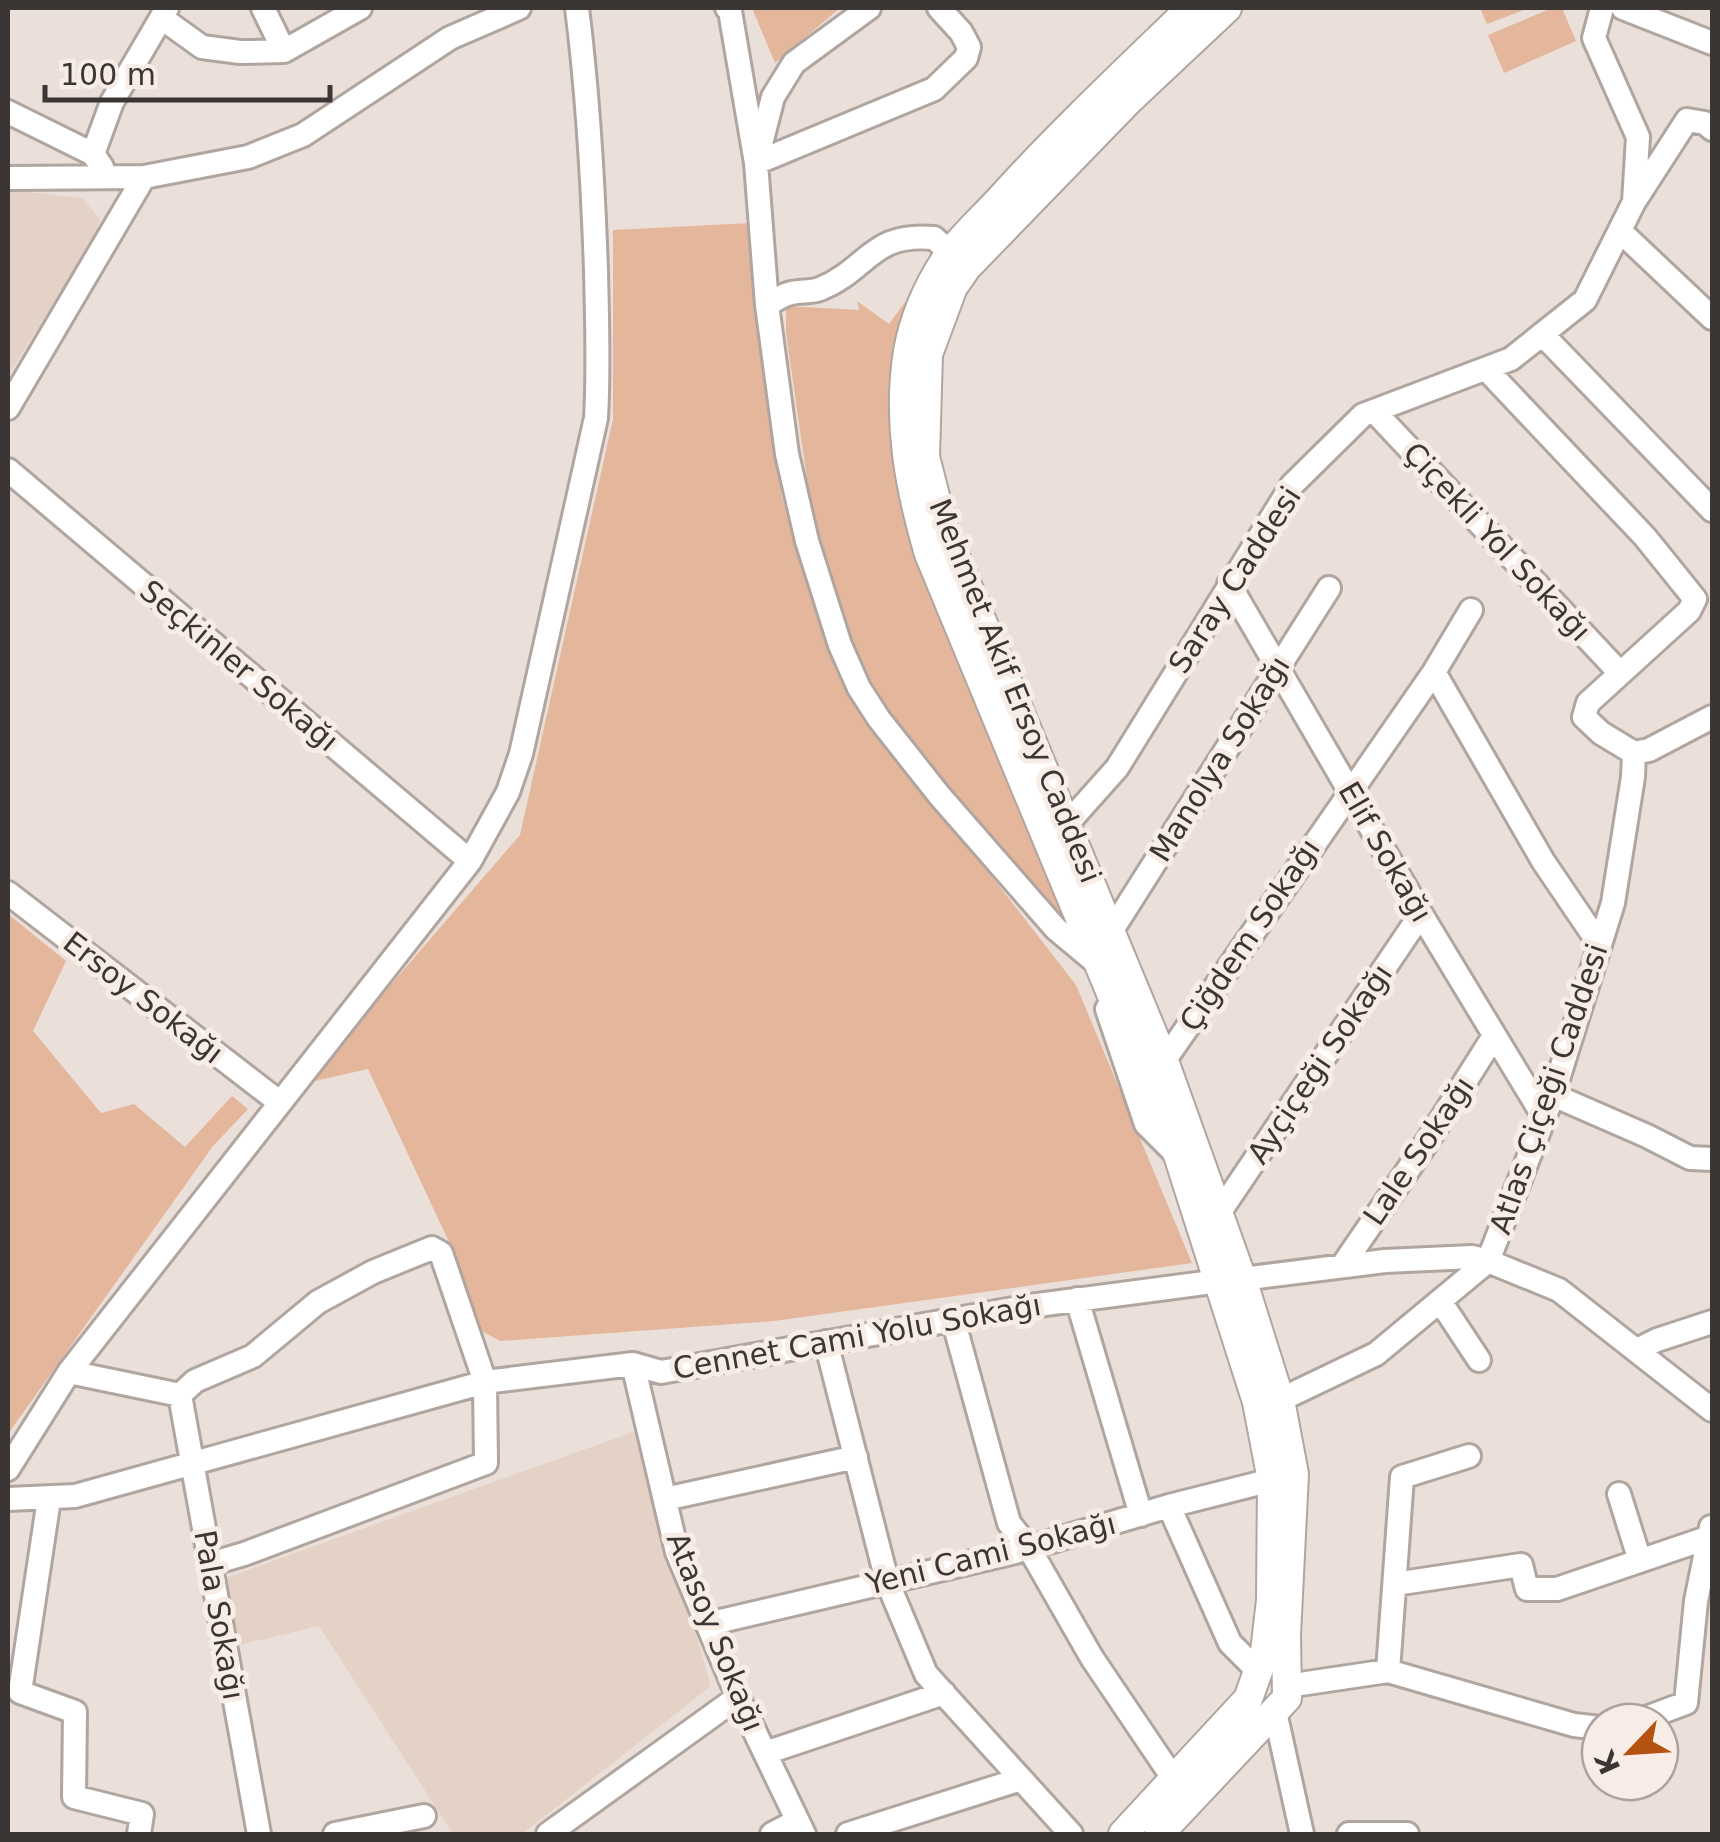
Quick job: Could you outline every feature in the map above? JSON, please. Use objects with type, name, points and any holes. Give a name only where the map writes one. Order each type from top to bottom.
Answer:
[{"type":"main road","name":"Mehmet Akif Ersoy Caddesi","points":[[1190,8],[1036,160],[957,262],[953,286],[928,354],[925,457],[942,527],[1057,831],[1113,964],[1178,1156],[1231,1280],[1268,1400],[1283,1477],[1280,1699]]},
{"type":"main road","name":"Mehmet Akif Ersoy Caddesi","points":[[957,262],[1227,8]]},
{"type":"main road","name":"Mehmet Akif Ersoy Caddesi","points":[[1057,831],[1112,930],[1113,964],[1164,1061],[1219,1213],[1231,1280]]},
{"type":"main road","name":"Mehmet Akif Ersoy Caddesi","points":[[1254,1686],[1271,1600],[1283,1477]]},
{"type":"main road","points":[[1254,1686],[1256,1710],[1280,1699]]},
{"type":"main road","points":[[1124,1834],[1254,1686]]},
{"type":"main road","points":[[1158,1834],[1280,1699]]},
{"type":"street","points":[[263,8],[284,50]]},
{"type":"street","points":[[93,154],[112,102],[165,13],[202,47],[240,52],[284,50],[360,8]]},
{"type":"street","points":[[8,178],[144,177],[233,161],[290,141],[450,38],[519,8]]},
{"type":"street","points":[[8,1469],[70,1372],[470,861],[508,792],[521,754],[596,418],[594,196],[577,8]]},
{"type":"street","points":[[727,8],[756,163],[767,305],[787,454],[807,541],[840,646],[878,720],[939,795],[1056,929],[1113,964]]},
{"type":"street","points":[[756,163],[773,97],[794,63],[869,8]]},
{"type":"street","points":[[756,163],[934,89],[960,64],[968,47],[961,32],[939,8]]},
{"type":"street","name":"Saray Caddesi","points":[[1057,831],[1117,768],[1292,485],[1363,415],[1511,359],[1585,300],[1634,202],[1638,136],[1594,38],[1602,8]]},
{"type":"street","points":[[1623,8],[1712,43]]},
{"type":"street","points":[[8,112],[93,154],[110,178]]},
{"type":"street","points":[[1634,202],[1687,120],[1712,128]]},
{"type":"street","points":[[8,408],[144,177]]},
{"type":"street","points":[[1620,231],[1712,318]]},
{"type":"street","points":[[767,305],[786,294],[814,291],[836,281],[876,249],[894,240],[934,238],[957,262]]},
{"type":"street","points":[[1542,334],[1712,510]]},
{"type":"street","points":[[1486,368],[1645,537],[1695,599],[1689,612],[1588,703],[1584,718],[1634,753],[1649,750],[1712,717]]},
{"type":"street","name":"Çiçekli Yol Sokağı","points":[[1374,411],[1620,673]]},
{"type":"street","name":"Seçkinler Sokağı","points":[[8,470],[470,861]]},
{"type":"street","name":"Elif Sokağı","points":[[1230,584],[1348,791],[1544,1117]]},
{"type":"street","name":"Manolya Sokağı","points":[[1112,930],[1329,588]]},
{"type":"street","name":"Çiğdem Sokağı","points":[[1164,1061],[1434,672],[1471,610]]},
{"type":"street","points":[[1434,672],[1544,862],[1600,945]]},
{"type":"street","name":"Atlas Çiçeği Caddesi","points":[[1268,1400],[1376,1354],[1488,1261],[1553,1095],[1613,904],[1634,753]]},
{"type":"street","name":"Ersoy Sokağı","points":[[8,894],[278,1102]]},
{"type":"street","name":"Ayçiçeği Sokağı","points":[[1219,1213],[1421,914]]},
{"type":"street","name":"Lale Sokağı","points":[[1342,1264],[1427,1142],[1494,1036]]},
{"type":"street","points":[[1553,1095],[1690,1158],[1712,1159]]},
{"type":"street","points":[[70,1372],[180,1395],[195,1381],[253,1356],[318,1302],[374,1272],[432,1248],[440,1254],[484,1382],[486,1463],[210,1564]]},
{"type":"street","name":"Cennet Cami Yolu Sokağı","points":[[8,1499],[75,1496],[484,1382],[633,1364],[660,1372],[1078,1300],[1342,1264],[1472,1257],[1559,1290],[1712,1410]]},
{"type":"street","points":[[1078,1300],[1141,1515]]},
{"type":"street","points":[[1440,1301],[1479,1360]]},
{"type":"street","points":[[953,1320],[1009,1523],[1029,1548],[1092,1658],[1173,1778]]},
{"type":"street","points":[[1637,1350],[1712,1322]]},
{"type":"street","points":[[826,1342],[887,1582],[926,1674],[1071,1834]]},
{"type":"street","name":"Atasoy Sokağı","points":[[633,1364],[677,1552],[738,1697],[801,1828]]},
{"type":"street","name":"Pala Sokağı","points":[[180,1395],[260,1834]]},
{"type":"street","points":[[1388,1671],[1402,1477],[1469,1456]]},
{"type":"street","points":[[664,1499],[856,1457]]},
{"type":"street","name":"Yeni Cami Sokağı","points":[[708,1624],[1029,1548],[1283,1477]]},
{"type":"street","points":[[1619,1494],[1640,1561]]},
{"type":"street","points":[[49,1499],[20,1692],[76,1712],[74,1797],[142,1814],[140,1834]]},
{"type":"street","points":[[1169,1506],[1230,1643],[1254,1686]]},
{"type":"street","points":[[1394,1584],[1521,1565],[1527,1589],[1557,1589],[1640,1561],[1710,1531],[1703,1622],[1686,1703],[1680,1705]]},
{"type":"street","points":[[1302,1834],[1280,1699],[1388,1671],[1580,1726]]},
{"type":"street","points":[[765,1753],[944,1694]]},
{"type":"street","points":[[548,1834],[738,1697]]},
{"type":"street","points":[[848,1834],[1021,1779]]},
{"type":"street","points":[[335,1834],[424,1816]]},
{"type":"street","points":[[772,1834],[801,1828]]},
{"type":"street","points":[[1349,1834],[1407,1834]]},
{"type":"shaded area","points":[[752,8],[840,8],[775,63]]},
{"type":"shaded area","points":[[1480,8],[1529,8],[1487,24]]},
{"type":"shaded area","points":[[1552,8],[1562,8],[1576,41],[1504,73],[1488,35]]},
{"type":"shaded area","points":[[8,190],[82,198],[100,219],[95,240],[8,375]]},
{"type":"shaded area","points":[[751,223],[782,498],[850,694],[1076,985],[1192,1263],[774,1321],[500,1341],[471,1325],[450,1244],[368,1069],[306,1083],[520,835],[613,419],[613,230]]},
{"type":"shaded area","points":[[914,290],[903,343],[1072,925],[1067,929],[1045,897],[1039,897],[960,805],[876,693],[845,623],[812,514],[786,333],[786,306],[859,310],[857,301],[889,324]]},
{"type":"shaded area","points":[[8,914],[66,961],[33,1031],[101,1113],[134,1104],[185,1147],[232,1096],[248,1109],[213,1146],[8,1434]]},
{"type":"shaded area","points":[[636,1431],[711,1686],[522,1834],[453,1834],[319,1626],[235,1646],[225,1578]]}]
